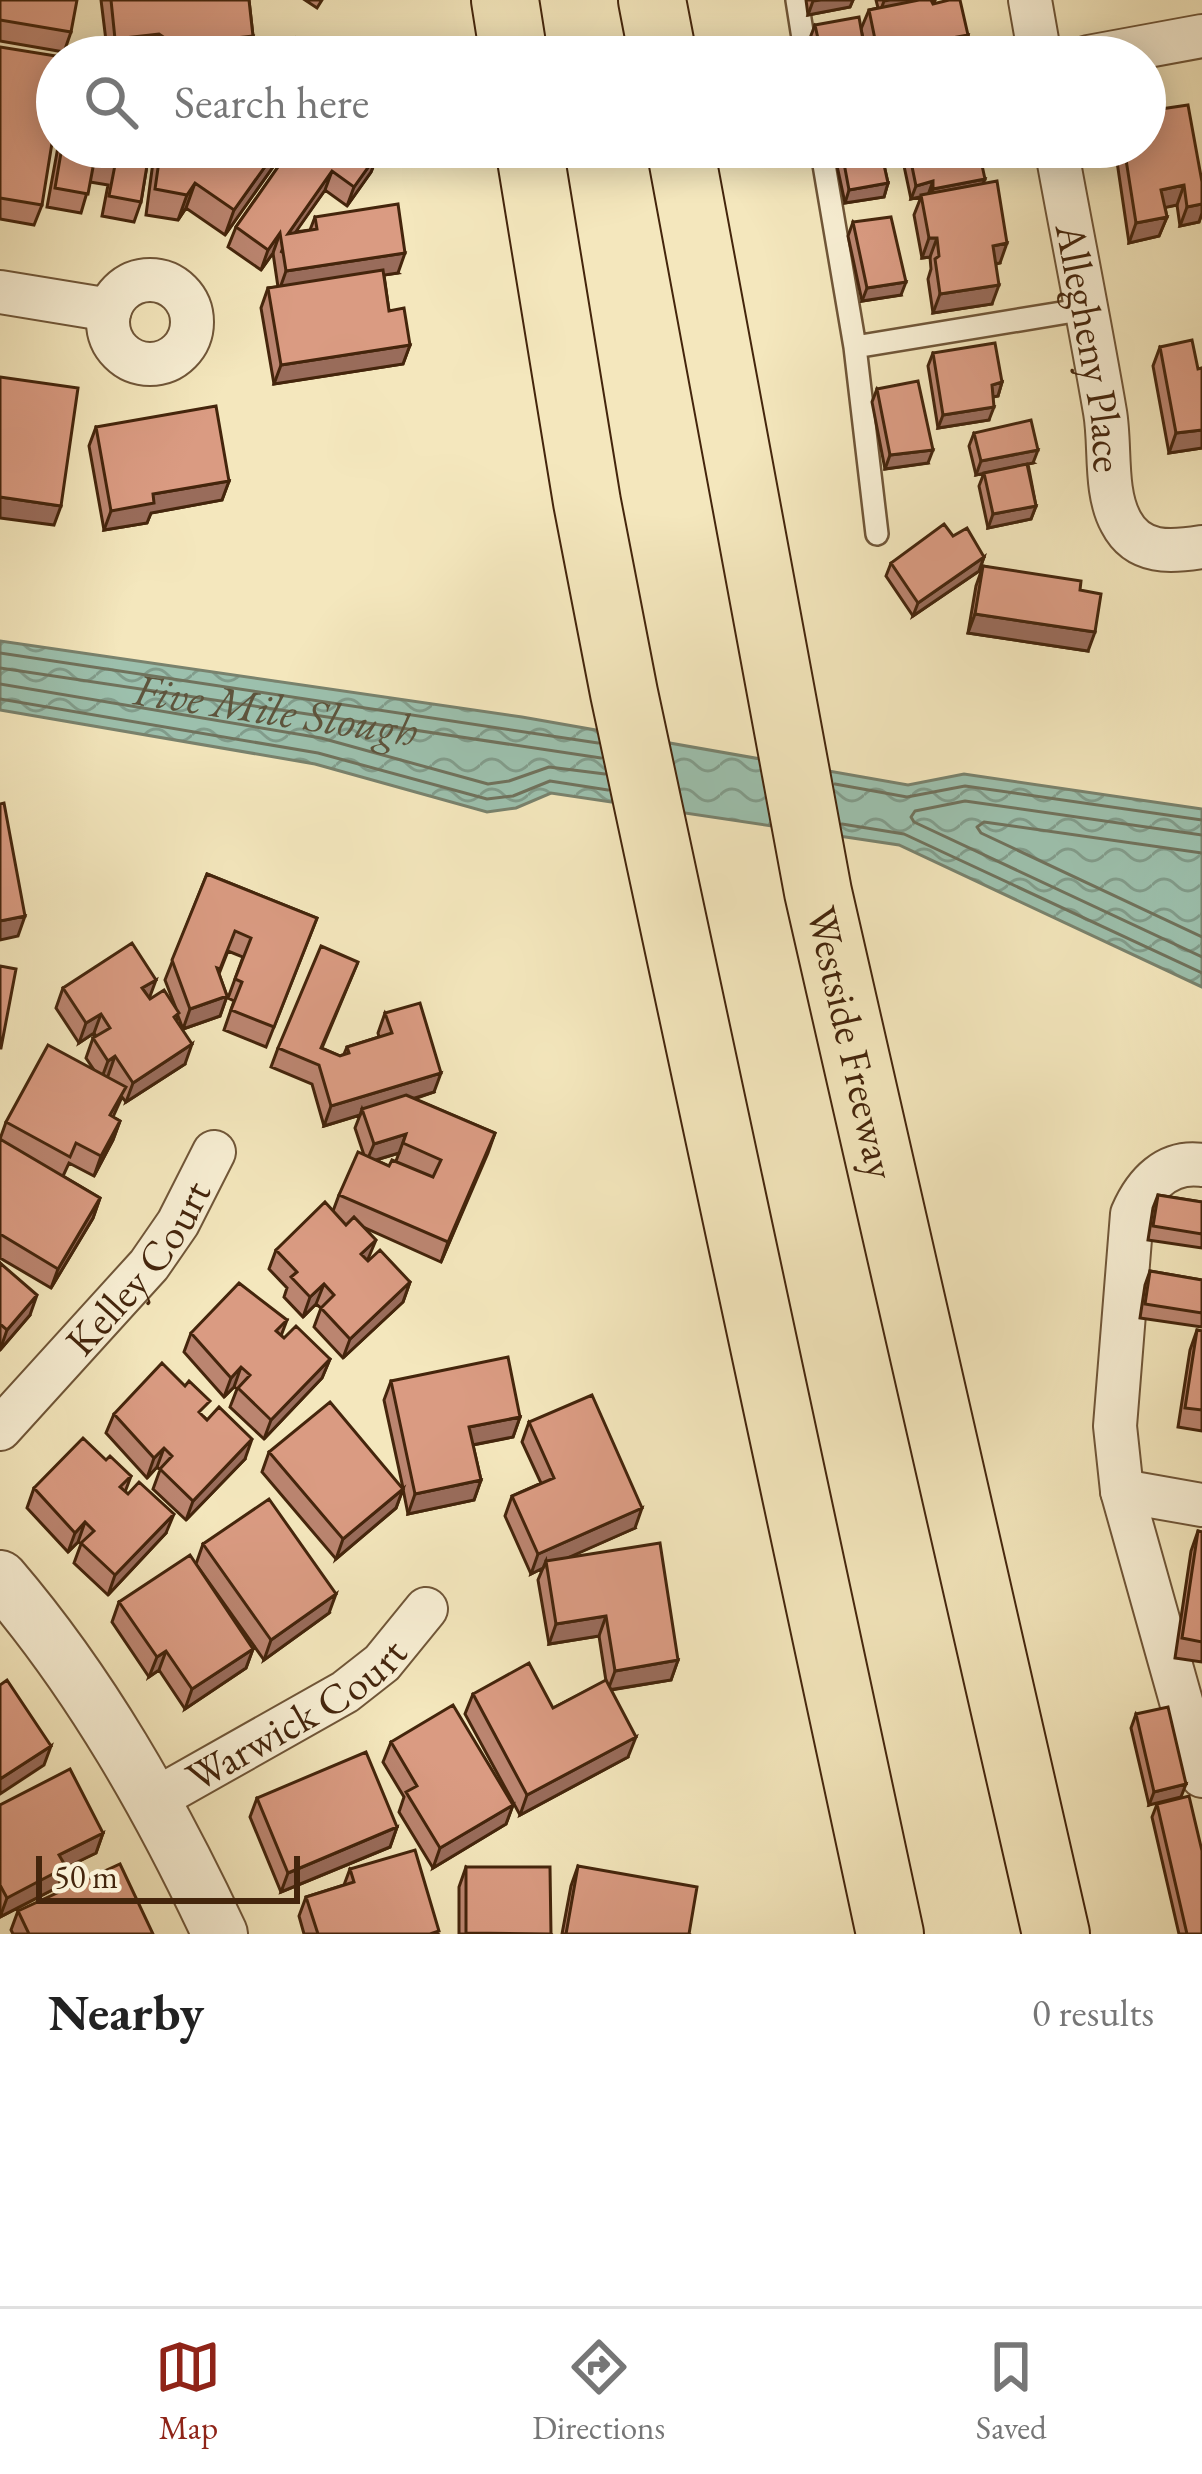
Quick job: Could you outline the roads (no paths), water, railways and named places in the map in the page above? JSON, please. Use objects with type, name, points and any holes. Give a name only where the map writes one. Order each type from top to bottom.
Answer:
[{"type":"highway","points":[[505,0],[511,36]]},
{"type":"highway","points":[[652,0],[659,36]]},
{"type":"highway","points":[[532,168],[587,502],[624,693],[890,1934]]},
{"type":"highway","name":"Westside Freeway","points":[[684,168],[818,892],[1056,1934]]},
{"type":"street","points":[[1030,0],[1036,36]]},
{"type":"street","points":[[1166,43],[1202,36]]},
{"type":"street","name":"Allegheny Place","points":[[1060,168],[1121,524],[1139,542],[1168,553],[1202,547]]},
{"type":"street","points":[[0,292],[110,310]]},
{"type":"street","name":"Kelley Court","points":[[0,1429],[149,1265],[178,1223],[214,1152]]},
{"type":"street","points":[[1202,1166],[1184,1163],[1155,1178],[1142,1190],[1132,1214],[1115,1426],[1122,1491],[1202,1776]]},
{"type":"street","points":[[1122,1491],[1202,1505]]},
{"type":"street","points":[[0,1578],[33,1616],[112,1731],[220,1934]]},
{"type":"street","name":"Warwick Court","points":[[152,1801],[345,1692],[382,1663],[426,1609]]},
{"type":"lane","points":[[797,0],[803,36]]},
{"type":"lane","points":[[825,168],[855,347],[878,534]]},
{"type":"lane","points":[[855,347],[1086,309]]},
{"type":"water","name":"Five Mile Slough","points":[[0,641],[522,717],[908,785],[964,774],[1202,809],[1202,987],[899,845],[551,793],[516,808],[487,812],[315,764],[0,710]]}]
